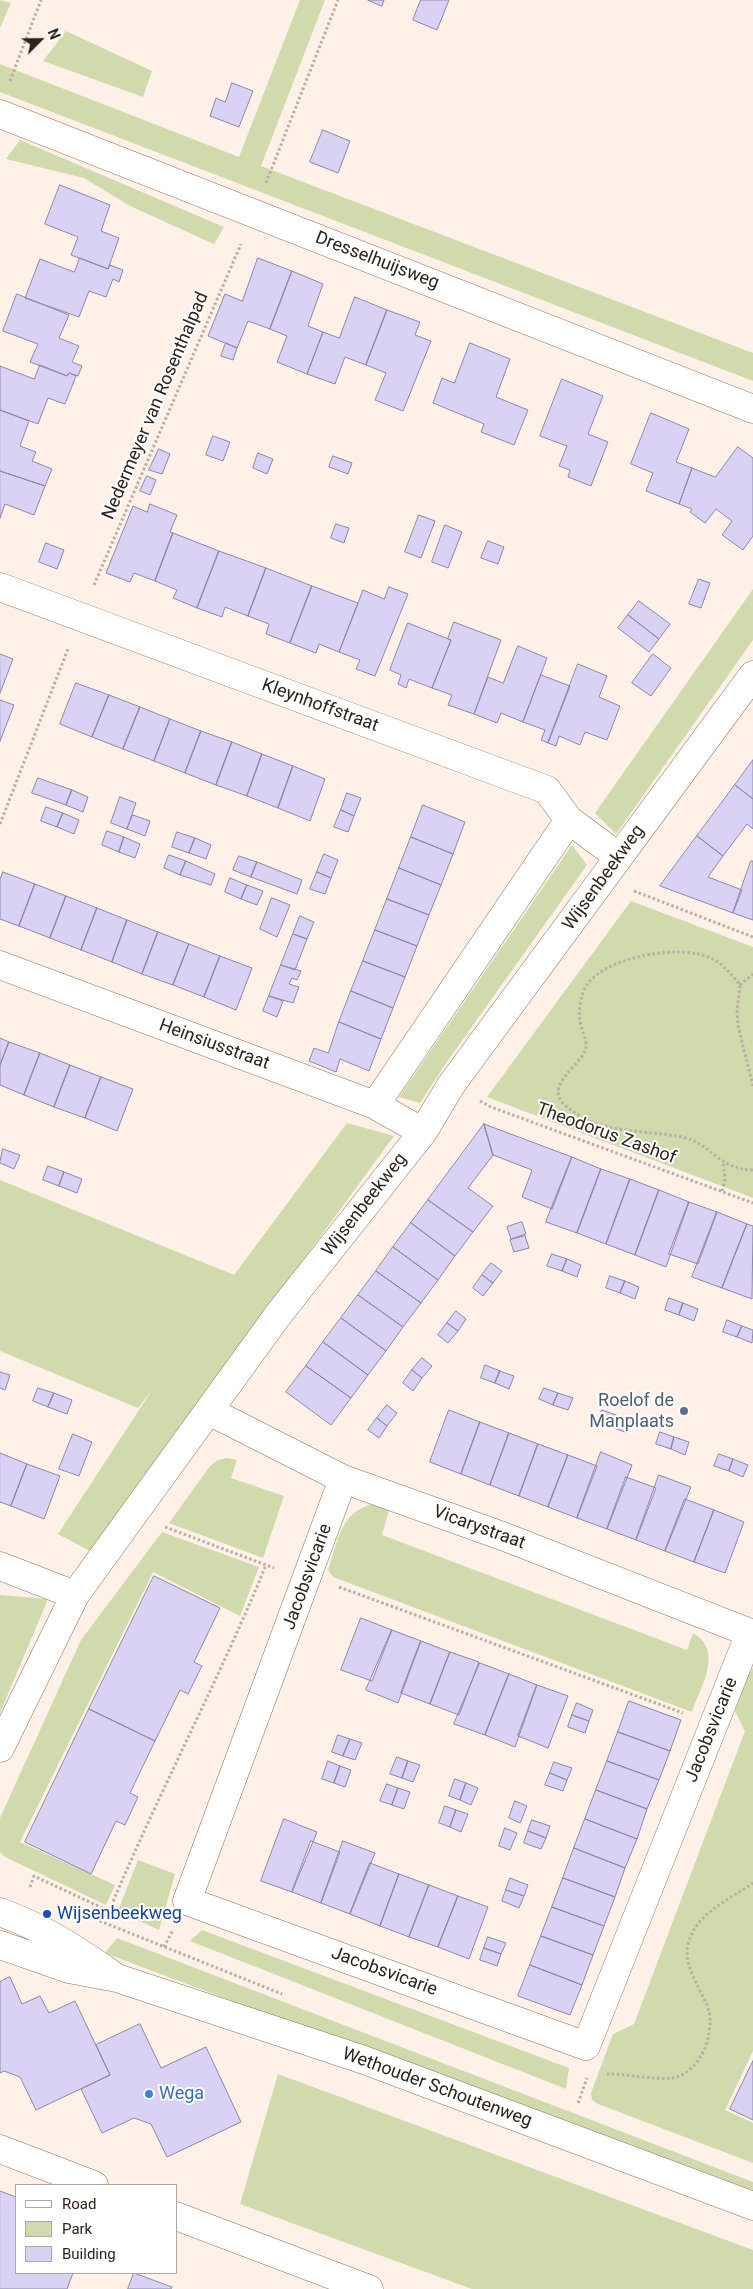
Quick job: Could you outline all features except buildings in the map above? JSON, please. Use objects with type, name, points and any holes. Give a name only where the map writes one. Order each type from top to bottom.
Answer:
[{"type":"street","name":"Dresselhuijsweg","points":[[0,114],[753,409]]},
{"type":"street","name":"Kleynhoffstraat","points":[[0,587],[547,790],[569,820],[612,866]]},
{"type":"street","name":"Wijsenbeekweg","points":[[0,1748],[75,1596],[278,1315],[423,1132],[451,1085],[753,675]]},
{"type":"street","points":[[376,1104],[569,820]]},
{"type":"street","name":"Heinsiusstraat","points":[[0,965],[376,1104],[423,1132]]},
{"type":"street","name":"Vicarystraat","points":[[209,1411],[343,1479],[505,1537],[752,1634]]},
{"type":"street","name":"Jacobsvicarie","points":[[343,1479],[307,1581],[187,1901],[586,2046],[714,1724],[752,1634]]},
{"type":"street","points":[[0,1566],[75,1596]]},
{"type":"street","name":"Wethouder Schoutenweg","points":[[0,1912],[40,1928],[71,1946],[117,1978]]},
{"type":"street","name":"Wethouder Schoutenweg","points":[[0,1945],[69,1969],[117,1978],[364,2060],[753,2206]]},
{"type":"street","points":[[0,2150],[91,2184]]},
{"type":"street","points":[[178,2217],[368,2289]]},
{"type":"path","points":[[9,83],[42,0]]},
{"type":"path","name":"Nedermeyer van Rosenthalpad","points":[[0,824],[80,617],[254,213],[338,0]]},
{"type":"path","points":[[612,866],[644,897],[753,937]]},
{"type":"path","points":[[753,1086],[738,1026],[737,1011],[740,985],[730,971],[712,958],[682,952],[652,954],[618,962],[596,974],[586,986],[581,1004],[580,1020],[586,1040],[585,1050],[561,1080],[559,1093],[563,1104],[584,1118],[606,1128],[688,1138],[723,1162],[753,1170]]},
{"type":"path","points":[[740,985],[753,974]]},
{"type":"path","name":"Theodorus Zashof","points":[[451,1085],[491,1107],[753,1203]]},
{"type":"path","points":[[722,1191],[725,1180],[723,1162]]},
{"type":"path","points":[[137,1510],[166,1527],[307,1581],[332,1584],[714,1724]]},
{"type":"path","points":[[28,1892],[34,1876],[109,1910],[136,1847],[244,1618],[266,1565]]},
{"type":"path","points":[[606,2074],[673,2078],[697,2063],[706,2046],[711,2025],[708,2007],[688,1962],[687,1944],[697,1924],[713,1910],[753,1883]]},
{"type":"green space","points":[[0,0],[11,3],[0,28]]},
{"type":"green space","points":[[300,0],[325,0],[261,166],[753,353],[753,381],[0,92],[0,64],[239,157]]},
{"type":"green space","points":[[66,31],[152,71],[143,97],[43,61]]},
{"type":"green space","points":[[20,140],[224,227],[214,244],[130,206],[84,178],[6,159]]},
{"type":"green space","points":[[753,589],[753,640],[616,834],[595,813]]},
{"type":"green space","points":[[572,845],[587,865],[446,1063],[420,1103],[399,1097]]},
{"type":"green space","points":[[631,901],[753,947],[753,1198],[487,1097]]},
{"type":"green space","points":[[347,1123],[394,1136],[90,1551],[58,1534],[152,1390],[138,1408],[0,1351],[0,1180],[234,1275]]},
{"type":"green space","points":[[227,1458],[237,1460],[231,1478],[284,1496],[263,1558],[169,1523],[210,1466],[218,1460]]},
{"type":"green space","points":[[372,1504],[390,1507],[382,1535],[687,1650],[693,1633],[702,1640],[707,1649],[709,1659],[708,1670],[692,1712],[333,1577],[328,1570],[342,1530],[353,1514],[361,1508]]},
{"type":"green space","points":[[162,1532],[259,1567],[240,1616],[153,1572],[20,1842],[115,1885],[106,1905],[5,1857],[0,1852],[0,1818],[81,1640]]},
{"type":"green space","points":[[0,1595],[48,1599],[0,1713]]},
{"type":"green space","points":[[753,1668],[753,2051],[725,2110],[753,2123],[753,2163],[598,2104],[592,2100],[591,2093],[613,2034],[634,2024],[745,1731],[735,1711],[749,1673]]},
{"type":"green space","points":[[138,1860],[175,1874],[159,1930],[118,1911]]},
{"type":"green space","points":[[202,1930],[569,2068],[566,2089],[190,1941]]},
{"type":"green space","points":[[117,1938],[753,2182],[753,2198],[105,1953]]},
{"type":"green space","points":[[278,2074],[753,2250],[753,2289],[472,2289],[240,2204]]},
{"type":"place","name":"Roelof de Manplaats","points":[[684,1411]]},
{"type":"place","name":"Wijsenbeekweg","points":[[47,1914]]},
{"type":"place","name":"Wega","points":[[149,2094]]}]
